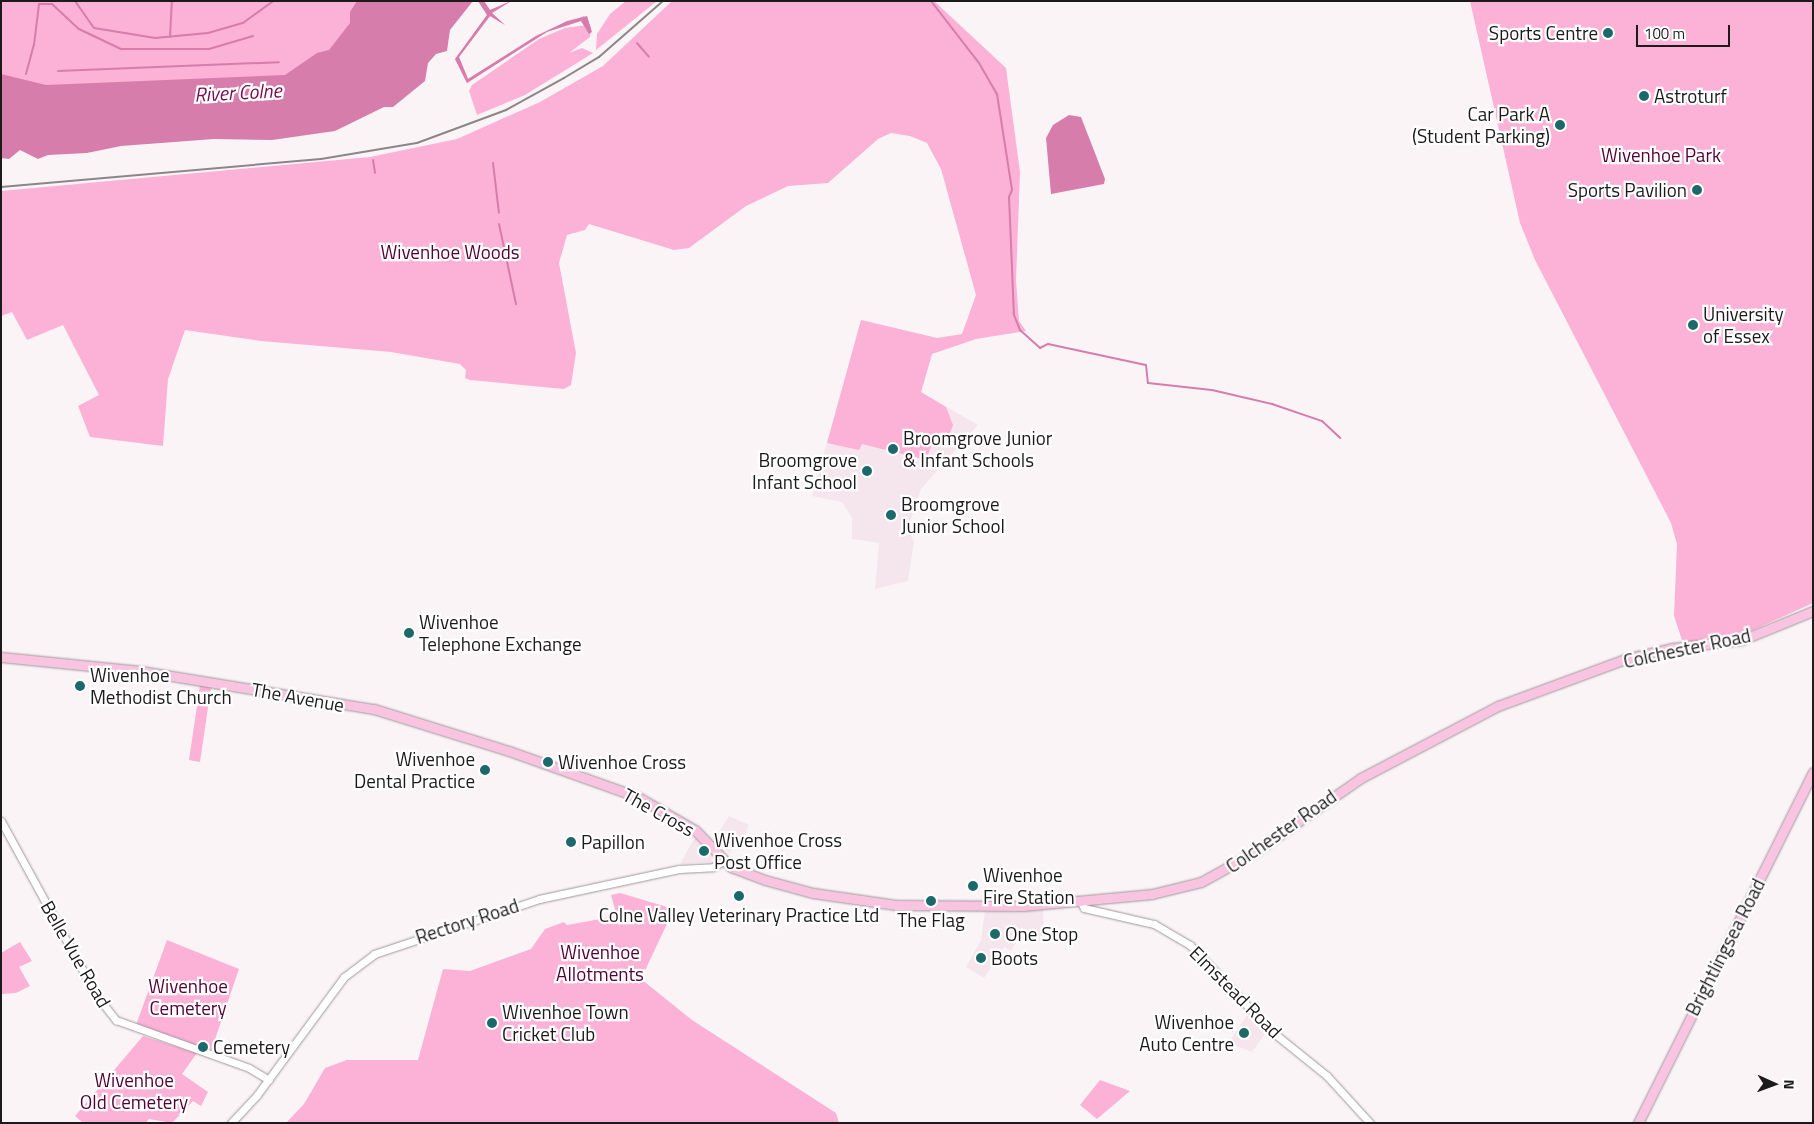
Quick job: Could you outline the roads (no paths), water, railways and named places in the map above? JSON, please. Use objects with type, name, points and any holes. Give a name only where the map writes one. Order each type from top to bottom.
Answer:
[{"type":"main road","name":"Colchester Road","points":[[723,861],[765,880],[866,902],[986,906],[1080,901],[1152,894],[1213,877],[1361,778],[1524,695],[1647,653],[1742,640],[1813,611]]},
{"type":"main road","name":"The Avenue","points":[[1,657],[141,671],[374,709],[585,777]]},
{"type":"main road","name":"Brightlingsea Road","points":[[1638,1123],[1813,772]]},
{"type":"main road","name":"The Cross","points":[[585,777],[681,820],[707,840],[723,861]]},
{"type":"street","name":"Belle Vue Road","points":[[1,821],[93,989],[116,1020],[249,1068],[269,1080]]},
{"type":"street","name":"Rectory Road","points":[[231,1123],[269,1080],[344,977],[386,948],[539,899],[679,869],[713,867],[723,861]]},
{"type":"street","name":"Elmstead Road","points":[[1080,901],[1084,908],[1154,924],[1190,945],[1270,1030],[1327,1076],[1370,1123]]},
{"type":"water","name":"River Colne","points":[[357,1],[473,1],[450,30],[447,51],[436,54],[428,63],[425,81],[393,107],[384,107],[335,131],[272,140],[214,139],[121,146],[87,153],[48,155],[38,159],[20,150],[9,159],[1,158],[1,74],[46,85],[285,75],[317,53],[329,50],[350,23],[350,12]]},
{"type":"water","points":[[478,1],[484,1],[490,10],[511,1],[492,13],[505,25],[490,16],[459,57],[468,79],[536,36],[567,21],[587,16],[592,32],[589,34],[581,21],[547,32],[467,83],[455,59],[487,15]]},
{"type":"water","points":[[1069,115],[1081,117],[1105,179],[1104,184],[1051,194],[1046,138],[1053,125]]},
{"type":"waterway","points":[[75,1],[94,28],[155,38],[208,33],[243,23],[273,1]]},
{"type":"waterway","points":[[170,37],[172,1]]},
{"type":"waterway","points":[[931,1],[979,63],[997,94],[1012,190],[1009,197],[1014,315],[1020,330],[1040,348],[1048,344],[1146,365],[1148,383],[1212,390],[1272,404],[1322,421],[1340,438]]},
{"type":"waterway","points":[[26,74],[34,45],[39,4],[52,4],[79,29],[121,49],[209,49],[253,36]]},
{"type":"waterway","points":[[637,43],[649,57]]},
{"type":"waterway","points":[[58,71],[279,62]]},
{"type":"waterway","points":[[373,160],[375,173]]},
{"type":"waterway","points":[[493,163],[499,213]]},
{"type":"waterway","points":[[499,224],[516,304]]},
{"type":"railway","points":[[1,187],[321,159],[417,143],[506,110],[564,78],[599,57],[663,1]]},
{"type":"place","name":"Sports Centre","points":[[1608,33]]},
{"type":"place","name":"Astroturf","points":[[1644,96]]},
{"type":"place","name":"Car Park A (Student Parking)","points":[[1560,125]]},
{"type":"place","name":"Sports Pavilion","points":[[1697,190]]},
{"type":"place","name":"University of Essex","points":[[1693,325]]},
{"type":"place","name":"Broomgrove Junior & Infant Schools","points":[[893,449]]},
{"type":"place","name":"Broomgrove Infant School","points":[[867,471]]},
{"type":"place","name":"Broomgrove Junior School","points":[[891,515]]},
{"type":"place","name":"Wivenhoe Telephone Exchange","points":[[409,633]]},
{"type":"place","name":"Wivenhoe Methodist Church","points":[[80,686]]},
{"type":"place","name":"Wivenhoe Cross","points":[[548,762]]},
{"type":"place","name":"Wivenhoe Dental Practice","points":[[485,770]]},
{"type":"place","name":"Papillon","points":[[571,842]]},
{"type":"place","name":"Wivenhoe Cross Post Office","points":[[704,851]]},
{"type":"place","name":"Wivenhoe Fire Station","points":[[973,886]]},
{"type":"place","name":"Colne Valley Veterinary Practice Ltd","points":[[739,896]]},
{"type":"place","name":"The Flag","points":[[931,901]]},
{"type":"place","name":"One Stop","points":[[995,934]]},
{"type":"place","name":"Boots","points":[[981,958]]},
{"type":"place","name":"Wivenhoe Town Cricket Club","points":[[492,1023]]},
{"type":"place","name":"Wivenhoe Auto Centre","points":[[1244,1033]]},
{"type":"place","name":"Cemetery","points":[[203,1047]]},
{"type":"park label","name":"Wivenhoe Park","points":[[1661,155]]},
{"type":"park label","name":"Wivenhoe Woods","points":[[450,252]]},
{"type":"park label","name":"Wivenhoe Allotments","points":[[600,963]]},
{"type":"park label","name":"Wivenhoe Cemetery","points":[[188,997]]},
{"type":"park label","name":"Wivenhoe Old Cemetery","points":[[134,1091]]}]
